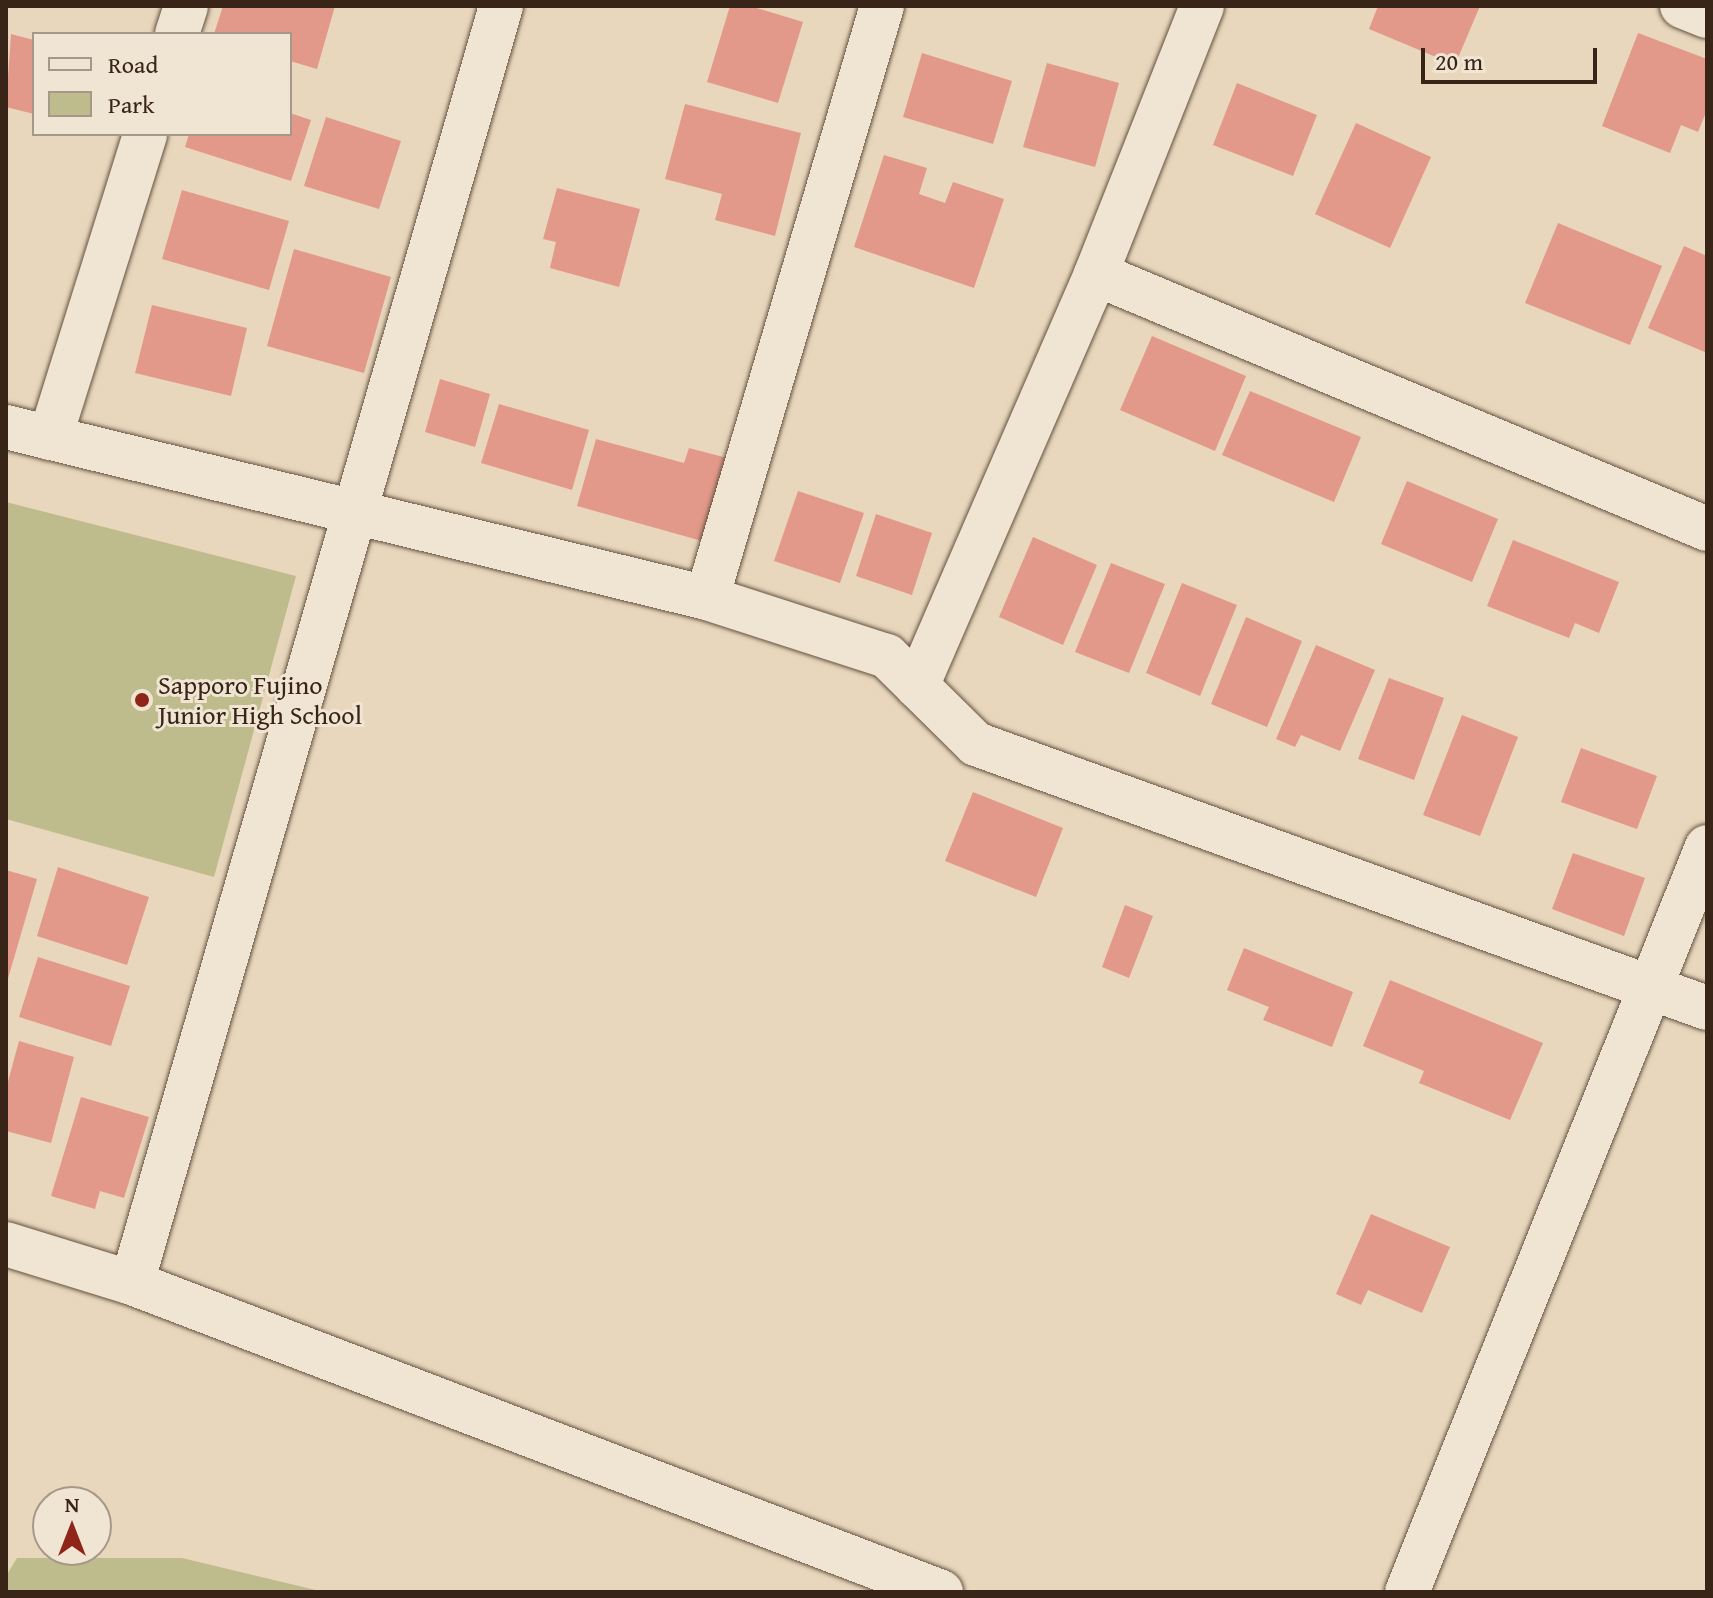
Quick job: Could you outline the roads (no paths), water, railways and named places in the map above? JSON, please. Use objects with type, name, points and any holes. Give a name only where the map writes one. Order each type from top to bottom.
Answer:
[{"type":"street","points":[[178,32],[186,6]]},
{"type":"street","points":[[132,1283],[359,511],[501,6]]},
{"type":"street","points":[[707,598],[882,6]]},
{"type":"street","points":[[917,686],[1096,274],[1202,6]]},
{"type":"street","points":[[1682,6],[1707,16]]},
{"type":"street","points":[[50,438],[144,136]]},
{"type":"street","points":[[1096,274],[1707,529]]},
{"type":"street","points":[[6,427],[707,598],[887,656],[976,744],[1707,1008]]},
{"type":"street","points":[[1407,1592],[1707,847]]},
{"type":"street","points":[[6,1244],[132,1283],[941,1592]]},
{"type":"place","name":"Sapporo Fujino Junior High School","points":[[142,700]]}]
